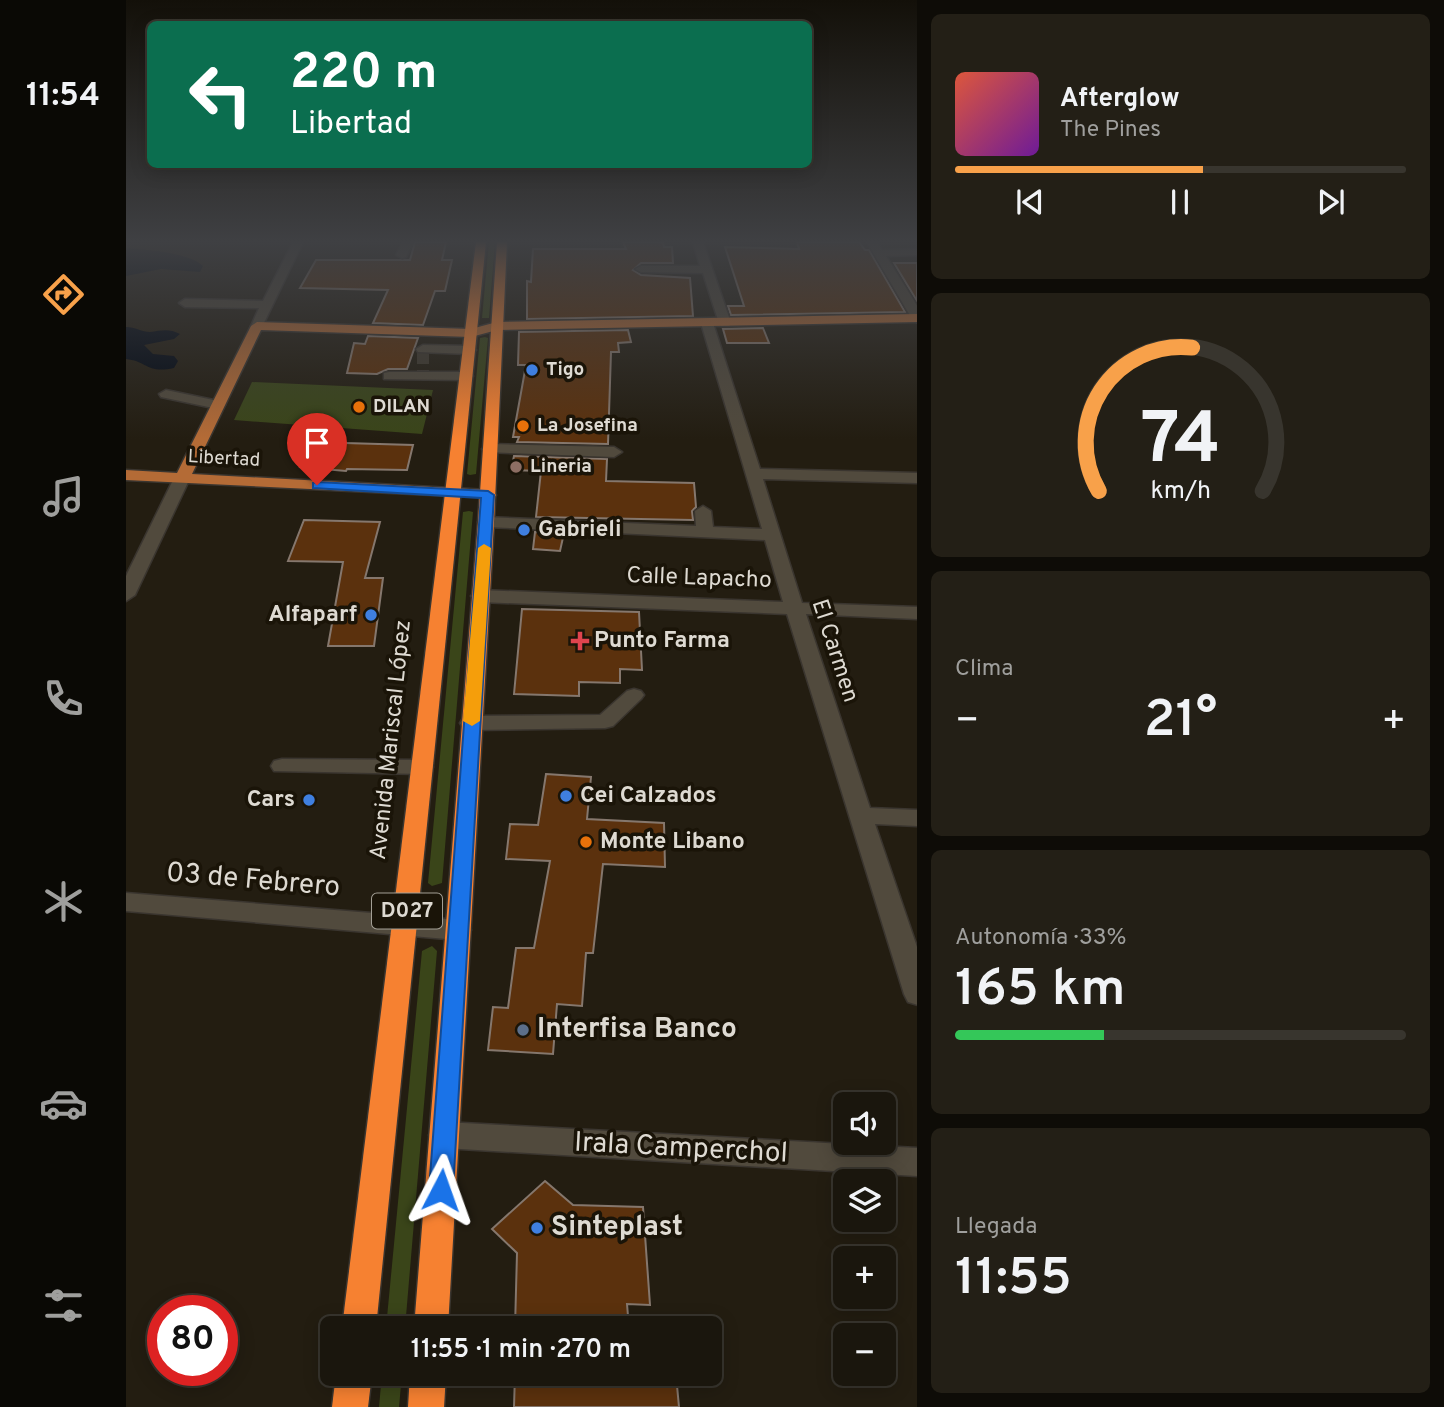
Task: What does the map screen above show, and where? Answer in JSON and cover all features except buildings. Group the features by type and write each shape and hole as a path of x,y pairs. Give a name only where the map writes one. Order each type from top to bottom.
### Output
{"highway":[{"name":"Avenida Mariscal López","path":"360,1316 474,308"},
{"name":"D027","path":"432,1316 491,449 496,308"},
{"path":"350,1407 353,1386"},
{"path":"426,1407 427,1386"}],"main road":[{"path":"182,478 257,326 471,333 494,327 917,318"},
{"name":"Libertad","path":"126,475 488,495"}],"street":[{"path":"257,326 266,308"},
{"name":"El Carmen","path":"714,308 772,534 917,994"},
{"path":"423,331 423,351 469,350"},
{"path":"389,376 466,376"},
{"path":"166,394 218,405"},
{"path":"491,449 614,452"},
{"path":"755,474 917,478"},
{"path":"126,595 182,478"},
{"path":"703,511 705,532"},
{"path":"486,522 772,534"},
{"name":"Calle Lapacho","path":"480,596 917,613"},
{"path":"471,723 605,721 634,695"},
{"path":"282,766 422,767"},
{"path":"861,815 917,818"},
{"name":"03 de Febrero","path":"126,902 458,930"},
{"name":"Irala Camperchol","path":"444,1135 917,1163"}],"green space":[{"path":"483,308 490,308 489,318 482,318"},
{"path":"480,338 488,338 476,474 470,475 467,474"},
{"name":"DILAN","path":"252,382 433,390 422,434 234,420"},
{"path":"463,512 473,512 442,883 432,886 428,883"},
{"path":"432,946 437,951 406,1316 387,1316 422,951"},
{"path":"381,1386 401,1386 399,1407 379,1407"}],"shaded area":[{"path":"126,327 147,332 168,330 180,334 174,339 144,345 153,354 174,356 178,361 174,368 152,368 126,359"}],"tunnel":[{"path":"423,352 423,373"}],"slow traffic":[{"path":"472,721 484,548"}],"place":[{"name":"Tigo","path":"532,370"},
{"name":"DILAN","path":"359,407"},
{"name":"La Josefina","path":"523,426"},
{"name":"Lineria","path":"516,467"},
{"name":"Gabrieli","path":"524,530"},
{"name":"Alfaparf","path":"371,615"},
{"name":"Punto Farma","path":"580,641"},
{"name":"Cei Calzados","path":"566,796"},
{"name":"Cars","path":"309,800"},
{"name":"Monte Libano","path":"586,842"},
{"name":"Interfisa Banco","path":"523,1030"},
{"name":"Sinteplast","path":"537,1228"}],"route":[{"path":"317,485 488,495 441,1190"}]}
